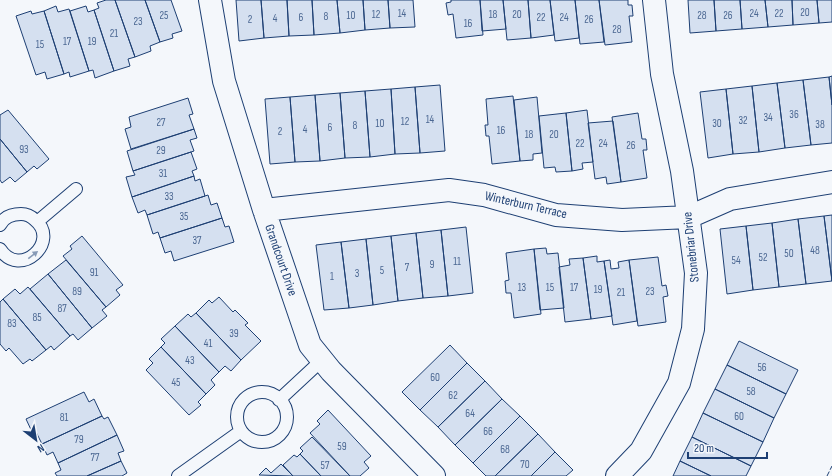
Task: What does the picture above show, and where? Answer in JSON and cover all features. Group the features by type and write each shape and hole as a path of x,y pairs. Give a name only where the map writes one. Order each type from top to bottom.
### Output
{"street":[{"name":"Grandcourt Drive","path":"210,0 224,81 264,210 310,345 322,360 434,476"},
{"name":"Stonebriar Drive","path":"617,476 641,451 679,383 693,329 696,273 682,171 662,74 654,0"},
{"name":"Winterburn Terrace","path":"264,210 449,190 484,195 556,215 622,220 689,217 730,199 832,182"}],"lane":[{"path":"37,222 76,189"},
{"path":"0,225 8,217 16,214 24,214 37,222 43,236 39,249 35,255 21,261 13,260 0,251"},
{"path":"279,400 322,360"},
{"path":"265,393 279,400 286,414 284,426 277,436 262,442 247,437 241,431 237,416 239,408 249,396 265,393"},
{"path":"178,476 241,431"}],"building":[{"path":"106,0 115,0 135,57 128,59 130,66 114,71 94,10 99,8 97,3"},
{"path":"115,0 145,0 160,42 150,46 151,51 135,57"},
{"path":"145,0 171,0 182,31 172,34 173,38 160,42"},
{"path":"236,0 261,0 264,38 239,41"},
{"path":"261,0 287,0 289,36 264,38"},
{"path":"287,0 312,0 314,35 289,36"},
{"path":"312,0 337,0 340,33 314,35"},
{"path":"337,0 363,0 365,30 340,33"},
{"path":"363,0 388,0 390,28 365,30"},
{"path":"388,0 413,0 415,27 390,28"},
{"path":"451,0 480,0 483,35 456,38 453,14 448,15 446,3 451,2"},
{"path":"480,0 503,0 506,29 482,31"},
{"path":"503,0 528,0 531,38 507,40"},
{"path":"528,0 550,0 554,35 531,38"},
{"path":"550,0 575,0 579,38 555,41"},
{"path":"575,0 599,0 604,42 580,44"},
{"path":"599,0 628,0 628,5 632,5 633,16 629,16 632,42 605,45"},
{"path":"688,0 714,0 716,31 690,33"},
{"path":"714,0 740,0 742,29 716,31"},
{"path":"740,0 765,0 768,27 742,29"},
{"path":"765,0 792,0 793,25 768,27"},
{"path":"792,0 817,0 819,23 793,25"},
{"path":"817,0 832,0 832,22 819,23"},
{"path":"56,6 58,12 69,9 89,71 70,77 69,72 64,74 44,11"},
{"path":"86,6 88,12 94,10 114,71 95,78 93,70 89,71 70,11"},
{"path":"31,11 32,14 44,11 64,74 47,79 45,72 36,75 16,16"},
{"path":"832,76 832,105 829,77"},
{"path":"829,77 832,105 832,143 811,145 803,80"},
{"path":"803,80 811,145 785,148 777,83"},
{"path":"777,83 785,148 759,152 752,86"},
{"path":"440,85 445,151 420,153 415,87"},
{"path":"752,86 759,152 733,154 726,89"},
{"path":"415,87 420,153 395,154 391,89"},
{"path":"391,89 395,154 370,157 365,91"},
{"path":"726,89 733,154 708,158 700,92"},
{"path":"365,91 370,157 345,158 340,93"},
{"path":"340,93 345,158 320,161 315,95"},
{"path":"315,95 320,161 295,162 290,97"},
{"path":"513,96 520,161 492,164 489,136 486,136 485,125 488,125 486,99"},
{"path":"290,97 295,162 270,164 265,99"},
{"path":"537,97 542,153 533,154 533,160 520,161 514,100"},
{"path":"188,98 193,114 189,115 194,129 131,149 125,129 131,127 129,117"},
{"path":"8,110 49,159 37,169 34,166 27,172 0,139 0,115"},
{"path":"587,110 593,162 582,163 583,169 572,171 566,113"},
{"path":"566,113 572,171 556,172 555,167 544,168 539,116"},
{"path":"638,113 642,139 646,139 647,150 643,150 647,178 621,182 612,117"},
{"path":"613,121 621,182 607,184 606,177 595,179 588,123"},
{"path":"194,129 197,138 190,140 194,151 133,171 127,151"},
{"path":"0,139 27,172 15,182 10,177 2,183 0,180"},
{"path":"191,152 197,169 192,171 194,176 132,197 126,177 135,175 133,171"},
{"path":"194,176 195,181 200,179 205,196 147,215 145,210 138,213 132,197"},
{"path":"208,195 211,205 217,203 222,218 160,238 158,232 153,234 147,215"},
{"path":"832,215 832,281 824,216"},
{"path":"824,216 832,281 806,284 798,219"},
{"path":"222,218 225,227 229,226 234,242 174,261 171,251 165,253 160,238"},
{"path":"798,219 806,284 779,287 772,223"},
{"path":"772,223 779,287 753,290 746,226"},
{"path":"746,226 753,290 727,294 720,229"},
{"path":"466,227 473,293 448,296 441,230"},
{"path":"441,230 448,296 423,298 416,233"},
{"path":"416,233 423,298 398,301 391,236"},
{"path":"82,236 123,285 116,290 120,295 106,307 63,256 72,249 70,246"},
{"path":"391,236 398,301 373,305 366,239"},
{"path":"366,239 373,305 349,308 341,242"},
{"path":"341,242 349,308 324,310 316,245"},
{"path":"546,248 547,254 558,253 564,308 540,310 534,249"},
{"path":"534,249 541,314 514,318 511,293 506,293 505,281 509,280 506,253"},
{"path":"597,256 597,262 604,261 612,316 591,319 583,258"},
{"path":"658,257 662,286 666,285 668,296 663,297 666,322 638,326 629,260"},
{"path":"583,258 591,319 565,322 559,267 570,265 569,259"},
{"path":"66,260 106,307 102,310 107,316 92,328 48,274"},
{"path":"610,260 611,269 619,268 618,262 629,260 637,321 613,325 604,261"},
{"path":"48,274 92,328 78,340 73,334 70,336 30,289"},
{"path":"28,287 70,336 54,350 51,346 46,350 3,299 15,289 20,294"},
{"path":"219,297 233,312 235,310 248,323 245,325 261,341 241,360 196,313 209,300 212,303"},
{"path":"3,299 46,350 32,361 30,359 23,364 9,348 6,351 0,344 0,302"},
{"path":"196,313 241,360 231,371 225,366 219,372 175,326 188,314 191,317"},
{"path":"175,326 219,372 211,380 215,385 206,394 161,347 165,343 161,339"},
{"path":"739,341 798,370 786,394 727,365"},
{"path":"450,345 467,363 420,410 402,392"},
{"path":"161,347 206,394 198,402 201,405 189,415 146,370 153,363 149,359"},
{"path":"467,363 485,381 438,427 420,410"},
{"path":"727,365 786,394 774,418 715,389"},
{"path":"485,381 502,399 455,445 438,427"},
{"path":"715,389 774,418 763,442 703,413"},
{"path":"84,392 89,402 94,399 102,416 42,444 36,432 33,434 26,419"},
{"path":"502,399 520,416 473,463 455,445"},
{"path":"328,410 371,456 364,462 369,468 360,476 350,476 310,433 320,424 317,421"},
{"path":"703,413 763,442 751,466 692,437"},
{"path":"102,416 104,419 108,417 117,435 58,463 53,452 47,455 42,444"},
{"path":"520,416 538,434 495,476 486,476 473,463"},
{"path":"538,434 555,452 531,476 495,476"},
{"path":"117,435 124,451 118,453 121,461 87,476 57,476 55,473 61,470 58,463"},
{"path":"312,437 350,476 321,476 300,454 303,451 300,448"},
{"path":"692,437 751,466 746,476 711,476 680,461"},
{"path":"555,452 573,470 566,476 531,476"},
{"path":"300,454 321,476 293,476 283,465 294,455 297,457"},
{"path":"121,461 127,473 122,476 87,476"},
{"path":"680,461 711,476 673,476"},
{"path":"281,464 293,476 259,475 266,468 271,473"}],"fence":[{"path":"827,476 832,466"}]}
